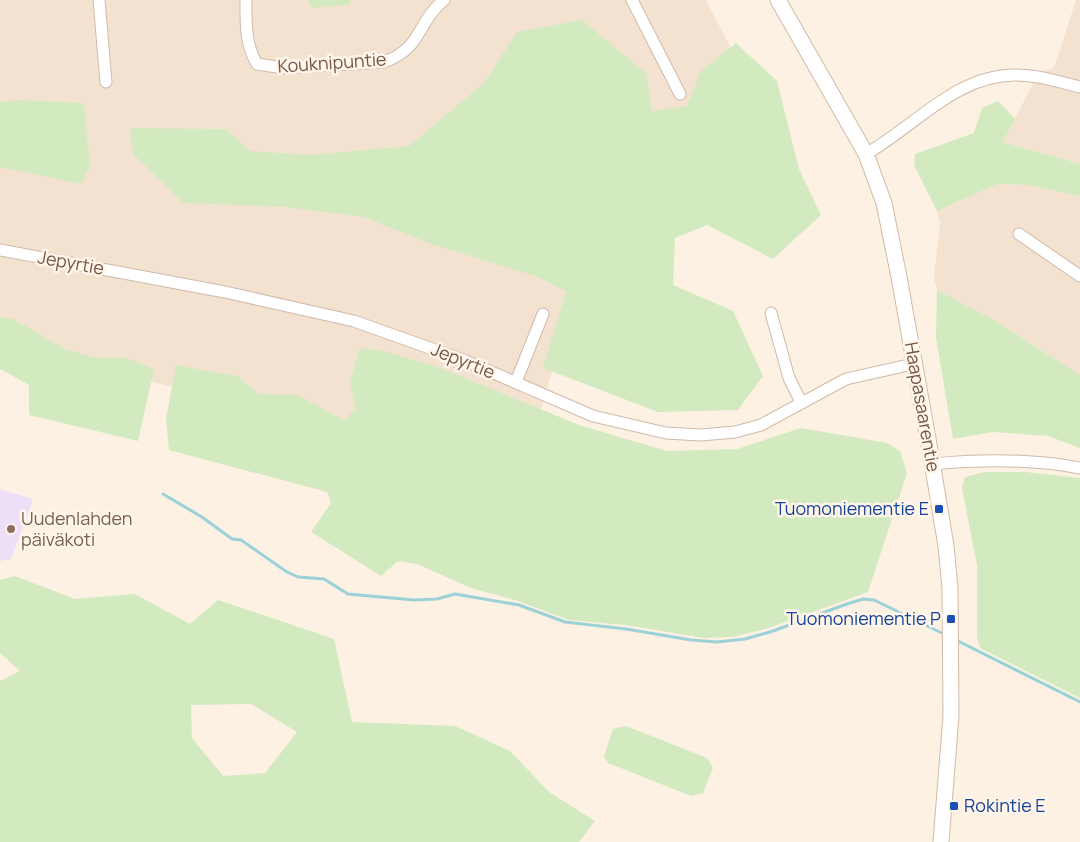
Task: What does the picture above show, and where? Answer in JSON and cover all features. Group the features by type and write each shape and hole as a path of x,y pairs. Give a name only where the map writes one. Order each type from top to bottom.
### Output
{"main road":[{"name":"Haapasaarentie","path":"778,0 866,154 884,203 946,546 951,638 951,716 941,842"}],"street":[{"path":"99,0 106,82"},
{"name":"Kouknipuntie","path":"246,0 247,39 257,64 284,68 384,62 400,56 413,44 432,10 444,0"},
{"path":"632,0 680,94"},
{"path":"866,154 887,142 939,103 971,84 992,77 1016,75 1045,78 1080,87"},
{"path":"1019,234 1080,276"},
{"name":"Jepyrtie","path":"0,250 322,312 380,328 516,382 593,416 658,431 701,435 735,432 761,424 846,379 914,364"},
{"path":"771,313 789,378 801,402"},
{"path":"516,382 543,314"},
{"path":"932,464 998,460 1042,462 1080,468"}],"shaded area":[{"path":"0,0 706,0 750,85 578,280 524,468 0,347"},
{"path":"1076,0 1080,0 1080,164 1003,142 1039,72 1054,68"},
{"path":"998,184 1028,185 1080,196 1080,375 991,318 937,290 934,278 940,223 937,211"},
{"name":"Uudenlahden päiväkoti","path":"0,489 33,499 11,559 0,561"}],"green space":[{"path":"307,0 351,0 348,5 312,8"},
{"path":"582,20 646,73 652,111 687,106 701,71 736,43 777,81 799,169 821,215 773,259 707,225 675,238 673,285 733,311 763,376 738,410 658,412 543,368 566,291 535,276 431,244 364,217 285,207 183,203 133,154 130,128 226,129 250,151 309,155 409,146 484,83 517,32"},
{"path":"18,100 84,103 90,167 81,184 0,167 0,102"},
{"path":"998,101 1015,119 1003,142 1080,164 1080,196 1028,185 998,184 937,211 914,165 915,154 974,133 982,108"},
{"path":"937,290 991,318 1080,375 1080,448 1048,436 993,432 953,439 936,338"},
{"path":"0,317 13,319 65,349 95,358 128,358 154,369 138,441 29,415 29,385 0,369"},
{"path":"360,348 384,351 443,369 579,425 667,451 737,449 801,428 887,443 900,451 907,473 868,592 766,629 732,637 704,638 625,625 569,620 515,600 471,588 417,564 398,561 381,576 311,532 331,503 327,492 169,450 166,419 176,365 237,376 259,394 297,395 344,420 355,409 350,381"},
{"path":"984,472 1026,472 1080,478 1080,698 980,648 977,637 977,565 962,488 965,477"},
{"path":"15,576 75,599 135,594 190,624 218,600 334,639 352,722 455,726 510,751 549,792 595,821 579,842 0,842 0,681 20,671 0,653 0,580","holes":["251,704 297,732 265,773 223,776 192,738 191,705"]},
{"path":"626,726 707,758 713,768 703,793 691,796 608,763 604,756 613,729"}],"waterway":[{"path":"163,494 202,517 232,539 241,540 287,572 298,577 324,579 348,594 414,600 437,599 455,594 519,605 565,622 717,642 745,639 770,632 863,599 874,600 946,635"},
{"path":"954,639 1080,702"}],"place":[{"name":"Tuomoniementie E","path":"939,509"},
{"name":"Uudenlahden päiväkoti","path":"11,529"},
{"name":"Tuomoniementie P","path":"951,619"},
{"name":"Rokintie E","path":"954,806"}]}
